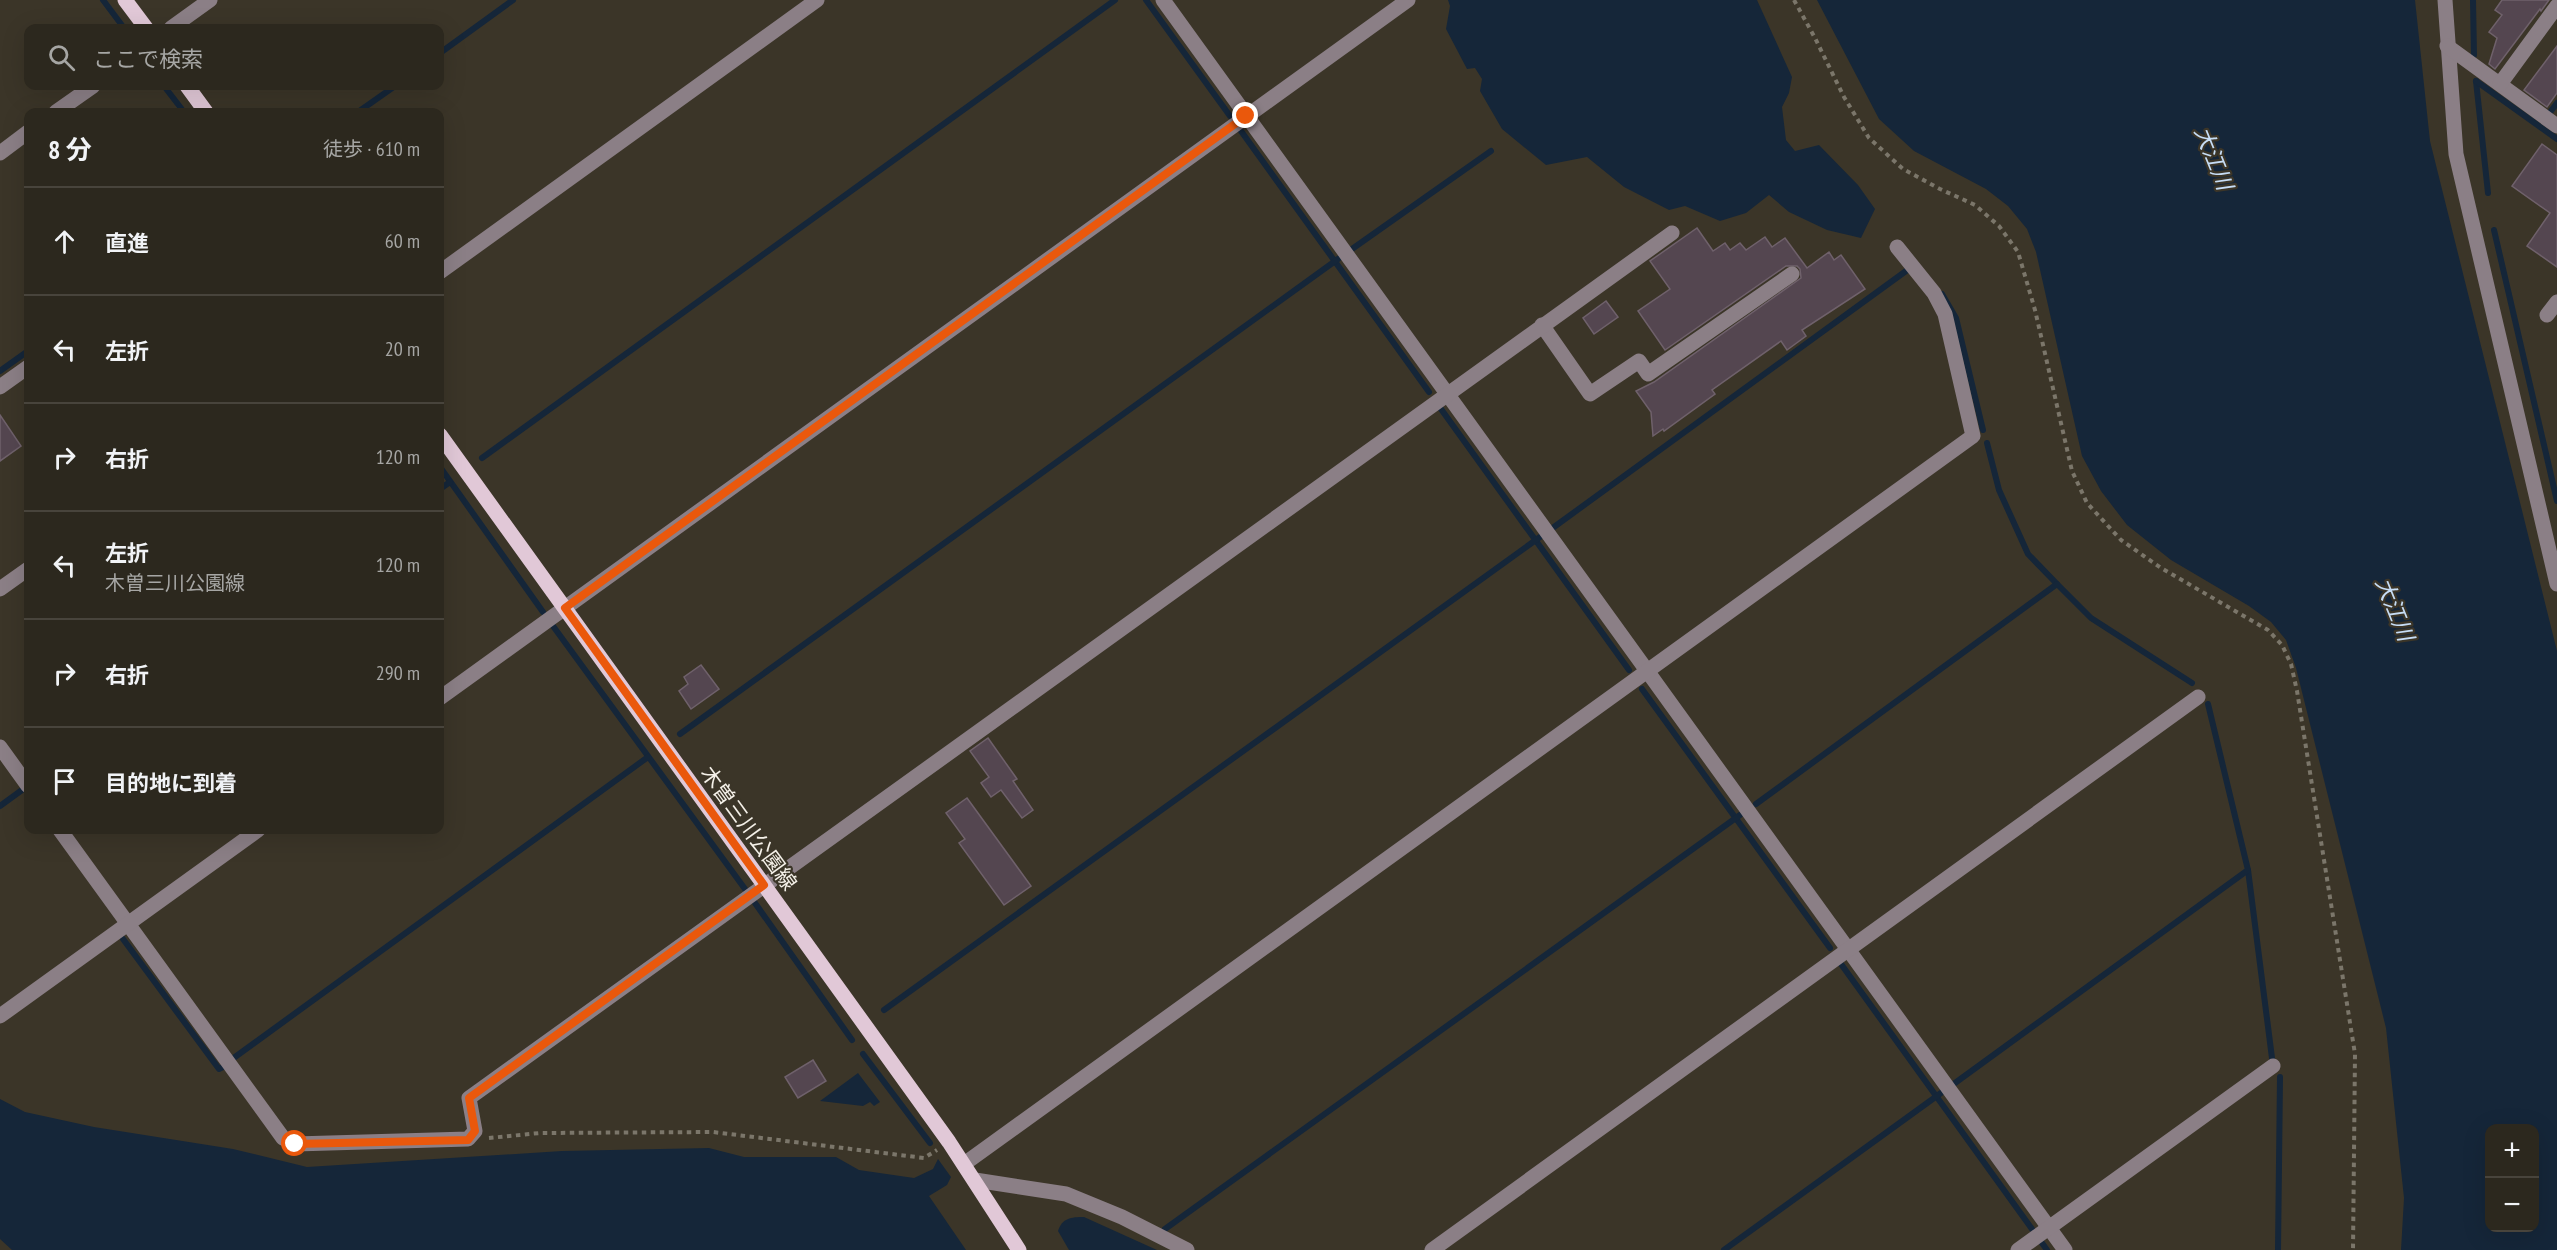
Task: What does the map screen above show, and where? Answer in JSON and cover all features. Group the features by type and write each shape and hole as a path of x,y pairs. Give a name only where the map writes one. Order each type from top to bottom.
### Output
{"main road":[{"path":"125,0 143,24"},
{"path":"190,90 203,108"},
{"name":"木曽三川公園線","path":"444,441 949,1142 1019,1250"}],"street":[{"path":"177,24 210,0"},
{"path":"444,269 817,0"},
{"path":"1163,0 2065,1250"},
{"path":"444,695 1408,0"},
{"path":"2445,0 2456,154 2557,584"},
{"path":"2500,84 2557,6"},
{"path":"2447,46 2557,126"},
{"path":"62,108 87,90"},
{"path":"0,153 24,135"},
{"path":"63,834 283,1138 295,1144 468,1140 475,1131 469,1098 1446,393 1672,233"},
{"path":"964,1164 1973,436 1945,314 1934,293 1897,246"},
{"path":"1542,325 1590,394 1639,361 1648,374 1792,274"},
{"path":"2547,315 2557,302"},
{"path":"0,387 24,370"},
{"path":"0,589 24,572"},
{"path":"1432,1250 2198,697"},
{"path":"0,747 24,780"},
{"path":"0,1016 252,834"},
{"path":"2018,1250 2273,1066"},
{"path":"975,1180 1066,1194 1122,1217 1187,1250"}],"path":[{"path":"1794,0 1844,97 1869,138 1903,169 1975,205 1999,226 2018,252 2035,309 2072,471 2087,503 2121,540 2161,568 2268,630 2287,654 2297,691 2355,1054 2353,1250"},
{"path":"468,1140 540,1133 713,1132 924,1158 949,1142"}],"water":[{"path":"1448,0 1757,0 1792,77 1789,93 1782,107 1786,140 1795,151 1819,145 1858,185 1875,209 1861,238 1827,230 1789,212 1769,195 1746,213 1720,221 1685,206 1669,210 1624,187 1587,157 1546,165 1502,129 1480,91 1482,79 1475,68 1467,69 1446,29 1450,6"},
{"name":"大江川","path":"1817,0 2415,0 2430,141 2557,651 2557,1250 2401,1250 2404,1198 2386,1028 2296,668 2286,640 2271,622 2249,606 2171,560 2127,525 2101,491 2082,456 2036,252 2027,229 2008,206 1986,189 1914,151 1879,119"},
{"path":"858,1073 880,1102 874,1106 870,1102 863,1106 820,1101"},
{"path":"0,1099 25,1112 94,1127 233,1149 307,1167 562,1151 709,1148 744,1157 836,1157 859,1170 914,1178 933,1169 938,1159 951,1177 947,1185 929,1196 966,1250 12,1250 0,1239"},
{"path":"1084,1217 1157,1250 1069,1250 1058,1231 1062,1223 1068,1219"}],"building":[{"path":"2502,0 2549,0 2495,69 2489,64 2497,38 2489,32 2502,15 2495,10"},
{"path":"2557,46 2557,93 2547,107 2524,90"},
{"path":"2542,144 2557,155 2557,267 2527,246 2550,213 2512,186"},
{"path":"1697,228 1713,251 1725,243 1730,250 1740,243 1746,250 1765,237 1772,247 1785,238 1807,268 1829,252 1834,260 1841,255 1865,289 1802,330 1806,336 1787,350 1781,341 1712,390 1715,394 1664,431 1663,429 1653,436 1651,412 1636,391 1654,382 1801,278 1800,269 1797,266 1786,266 1665,350 1638,311 1670,289 1650,261"},
{"path":"1606,301 1618,317 1594,334 1583,318"},
{"path":"0,415 21,446 0,461"},
{"path":"701,665 719,689 691,709 679,691 688,684 684,677"},
{"path":"988,738 1017,779 1013,781 1033,810 1022,818 1001,790 991,797 981,783 989,777 970,751"},
{"path":"967,798 1031,886 1004,905 959,843 965,839 946,813"},
{"path":"813,1060 826,1081 798,1098 785,1077"}],"waterway":[{"path":"103,0 121,24"},
{"path":"444,50 513,0"},
{"path":"482,458 1115,0"},
{"path":"1146,0 1230,116"},
{"path":"2473,0 2474,55"},
{"path":"2476,81 2488,193"},
{"path":"2476,81 2557,139"},
{"path":"167,90 181,108"},
{"path":"364,108 389,90"},
{"path":"2551,111 2557,103"},
{"path":"1241,131 1429,392"},
{"path":"1352,249 1491,151"},
{"path":"2494,230 2557,501"},
{"path":"680,734 1338,259"},
{"path":"1554,527 1906,271"},
{"path":"1942,294 1956,318 1983,430"},
{"path":"0,371 24,354"},
{"path":"1441,409 1629,670"},
{"path":"1987,443 1999,490 2028,554 2057,584"},
{"path":"444,473 543,612"},
{"path":"444,486 450,482"},
{"path":"884,1010 1540,537"},
{"path":"1756,804 2057,584 2091,618 2192,683"},
{"path":"553,626 745,889"},
{"path":"1642,689 1830,948"},
{"path":"1955,1083 2248,870 2208,704"},
{"path":"235,1057 648,757"},
{"path":"0,806 22,790"},
{"path":"1165,1229 1740,815"},
{"path":"2248,870 2272,1058"},
{"path":"755,903 852,1040"},
{"path":"123,939 219,1069 223,1067"},
{"path":"1841,964 2032,1229"},
{"path":"863,1054 930,1143"},
{"path":"2278,1250 2280,1077"},
{"path":"1724,1250 1941,1093"},
{"path":"2042,1243 2047,1250"}],"route":[{"path":"295,1144 468,1140 475,1131 469,1098 764,885 565,608 1246,116"}]}
